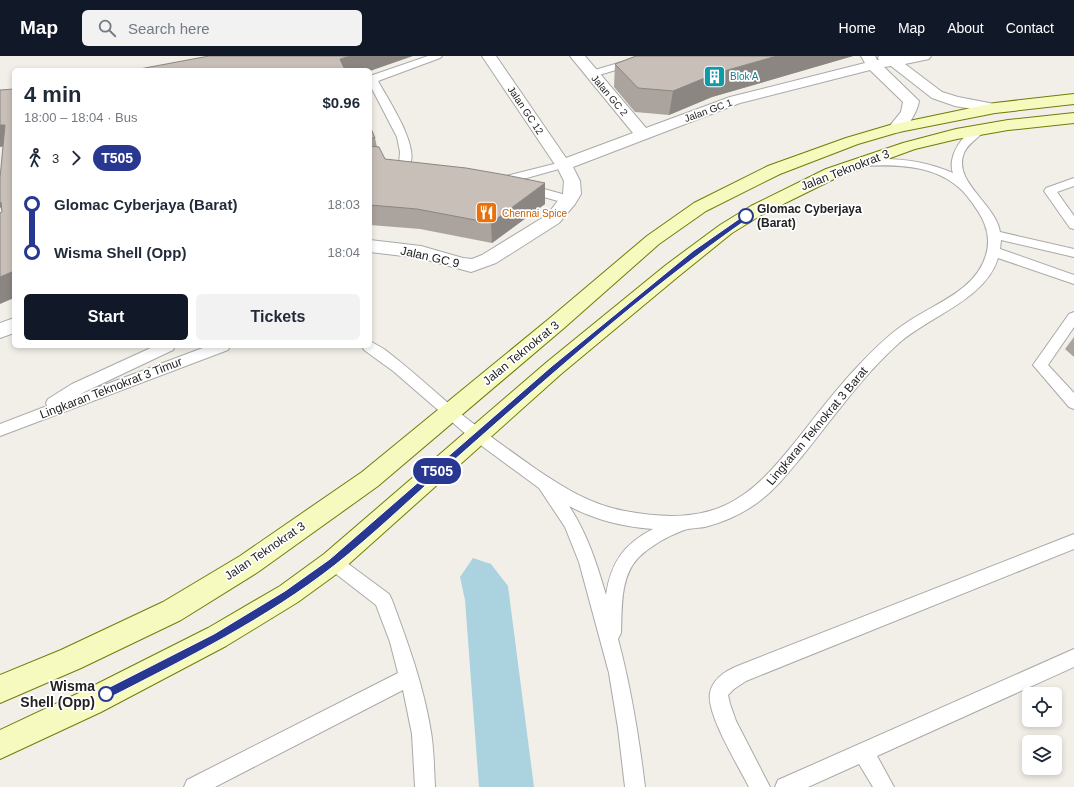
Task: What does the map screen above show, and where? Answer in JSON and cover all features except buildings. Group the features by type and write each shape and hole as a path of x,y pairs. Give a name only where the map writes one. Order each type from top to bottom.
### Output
{"main road":[{"name":"Jalan Teknokrat 3","path":"0,689 71,659 172,611 249,564 370,480 449,412 557,323 653,240 700,207 738,187 807,157 852,141 896,128 995,108 1074,100"},
{"name":"Jalan Teknokrat 3","path":"0,745 91,702 217,637 289,594 333,562 554,368 690,256 726,229 756,210 793,190 832,173 909,146 1008,125 1074,118"}],"street":[{"name":"Jalan GC 12","path":"489,56 572,181 573,189 569,200"},
{"name":"Jalan GC 2","path":"577,56 642,134"},
{"name":"Jalan GC 1","path":"562,164 735,100 879,60 924,56"},
{"path":"879,60 937,95 955,101 995,108"},
{"path":"879,60 911,101 912,107 896,128"},
{"name":"Jalan GC 9","path":"372,246 421,252 471,266 489,259 552,218 569,200"},
{"path":"0,331 12,326"}],"lane":[{"path":"372,79 437,56"},
{"path":"592,74 652,56"},
{"path":"372,81 402,137 406,152 408,165 391,164"},
{"name":"Lingkaran Teknokrat 3 Barat","path":"449,412 477,435 543,482 583,506 616,516 648,522 680,524 713,518 739,506 761,491 779,473 862,372 888,344 914,324 964,293 979,281 989,266 995,252 996,235 989,218 979,202 956,173 955,164 958,154 980,130"},
{"name":"Lingkaran Teknokrat 3 Barat","path":"860,163 896,161 911,163 944,173 964,185"},
{"name":"Jalan GC 1","path":"562,164 494,181 569,200"},
{"path":"1074,182 1050,191 1074,225"},
{"path":"996,235 1074,253"},
{"path":"995,252 1074,280"},
{"path":"1074,317 1040,365 1074,403"},
{"path":"372,347 389,360 449,412"},
{"path":"28,419 77,388 164,348"},
{"name":"Lingkaran Teknokrat 3 Timur","path":"0,430 218,348"},
{"path":"543,482 571,523 579,538 588,562 618,674"},
{"path":"635,787 628,728 612,636 612,604 616,578 624,562 640,546 680,524"},
{"path":"760,787 722,714 719,694 725,682 740,674 1074,541"},
{"path":"333,562 383,600 398,642 418,711 422,734 425,787"},
{"path":"785,787 1074,658"},
{"path":"194,787 408,678"},
{"path":"863,752 884,787"}],"water":[{"path":"473,558 491,564 508,586 534,787 479,787 465,600 460,577"}],"bus line":[{"name":"T505","path":"106,694 217,637 289,594 333,562 554,368 695,252 746,216"}],"place":[{"name":"Blok A","path":"714,76"},
{"name":"Chennai Spice","path":"486,213"},
{"name":"Glomac Cyberjaya (Barat)","path":"746,216"},
{"name":"Wisma Shell (Opp)","path":"106,694"}]}
